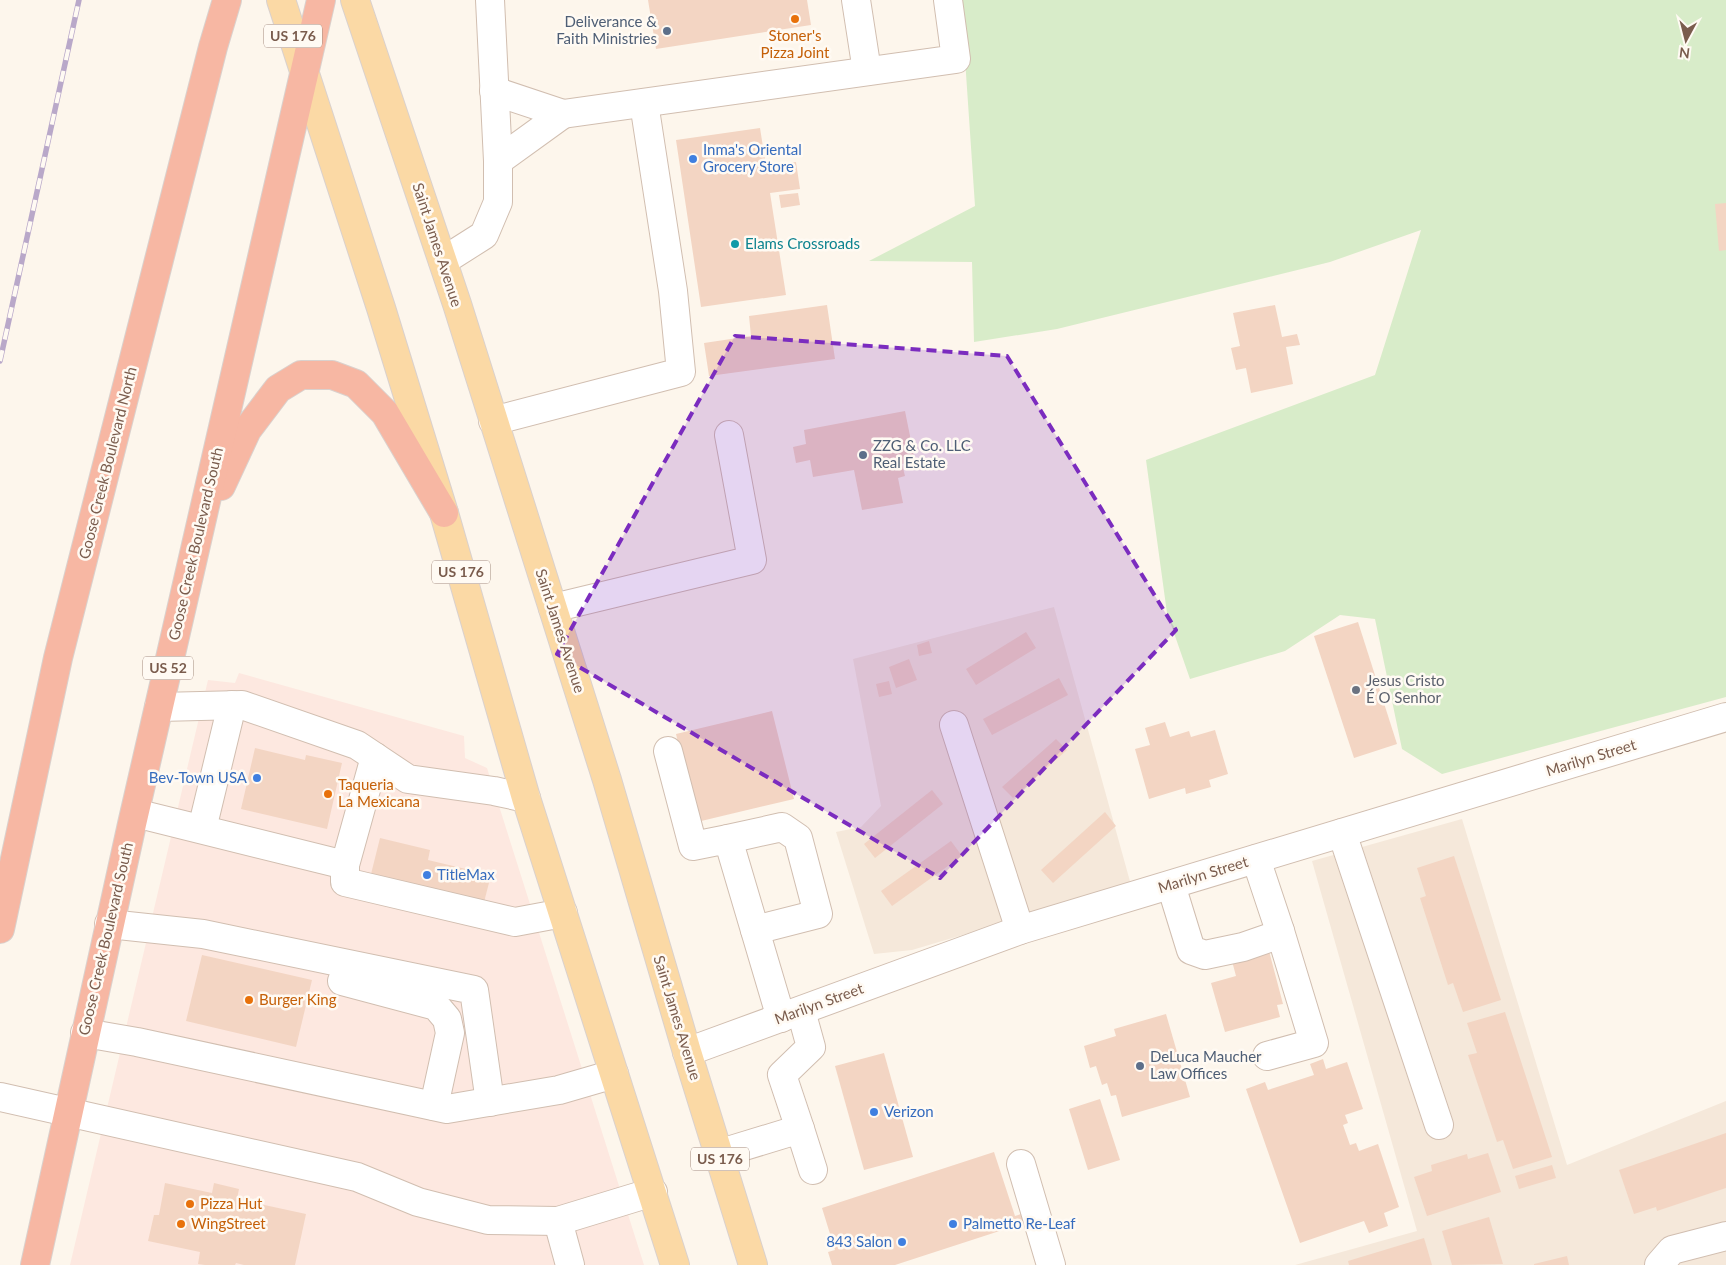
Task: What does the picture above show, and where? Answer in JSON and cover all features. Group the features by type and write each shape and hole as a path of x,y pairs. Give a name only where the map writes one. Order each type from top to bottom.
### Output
{"highway":[{"name":"Goose Creek Boulevard North","path":"0,929 58,658 213,47 228,0"},
{"name":"Goose Creek Boulevard South","path":"35,1265 134,813 321,0"},
{"path":"199,532 248,430 278,390 301,375 332,375 356,384 385,412 444,513"}],"main road":[{"name":"US 176","path":"281,0 444,513 526,798 675,1265"},
{"name":"Saint James Avenue","path":"355,0 443,261 553,608 607,780 718,1154 754,1265"}],"street":[{"path":"443,261 484,235 498,202 498,161 490,0"},
{"path":"856,0 867,71"},
{"path":"494,91 563,114 956,59 948,0"},
{"path":"493,421 681,372 674,291 644,103"},
{"path":"498,161 563,114"},
{"path":"553,608 752,560 729,435"},
{"path":"202,829 232,705"},
{"path":"159,707 242,705 358,745 408,780 494,790 526,798"},
{"name":"Marilyn Street","path":"687,1052 1020,930 1726,717"},
{"path":"954,725 1020,930"},
{"path":"668,751 693,846 782,827 798,838 818,914 755,930"},
{"path":"375,757 346,865 345,882 515,922 563,913"},
{"path":"134,813 346,865"},
{"path":"1342,833 1439,1125"},
{"path":"728,839 755,930 791,1014 811,1047 782,1075 813,1170"},
{"path":"1256,860 1314,1043 1267,1056"},
{"path":"1171,885 1191,950 1205,954 1243,947 1269,938 1280,931"},
{"path":"109,924 189,932 474,990 490,1102"},
{"path":"189,932 254,959 436,1006 447,1019 450,1033 434,1106"},
{"path":"85,1033 137,1042 447,1109 559,1090 614,1074"},
{"path":"0,1096 357,1178 418,1202 488,1220 558,1221 653,1192"},
{"path":"718,1154 800,1129"},
{"path":"1021,1164 1051,1265"},
{"path":"558,1221 570,1265"},
{"path":"1659,1265 1672,1250 1726,1236"}],"highlighted area":[{"path":"735,336 1007,356 1176,630 940,878 557,654"}],"shaded area":[{"path":"1054,607 1131,885 912,950 874,954 836,832 861,827 881,806 853,659"},
{"path":"239,673 464,736 465,758 487,768 644,1265 70,1265 208,680 235,683"},
{"path":"1462,819 1567,1165 1726,1101 1726,1265 1295,1265 1417,1231 1312,861"}],"green space":[{"path":"961,0 1726,0 1726,697 1442,774 1402,749 1375,619 1340,615 1285,651 1190,679 1167,613 1146,460 1375,375 1421,230 1330,262 1057,329 974,342 972,262 869,261 975,206"}],"building":[{"path":"648,0 807,0 811,25 656,49"},
{"name":"Elams Crossroads","path":"760,128 766,166 796,162 800,189 770,193 786,295 701,307 676,140"},
{"path":"798,193 800,205 781,208 779,195"},
{"path":"1726,203 1726,250 1719,251 1715,204"},
{"path":"827,305 835,359 709,376 704,343 751,336 749,316"},
{"path":"1275,305 1282,337 1297,334 1300,345 1286,347 1293,384 1251,393 1246,368 1236,370 1231,348 1240,346 1233,313"},
{"path":"905,411 915,461 902,464 905,476 898,478 903,503 862,510 854,470 813,477 810,460 796,463 793,447 806,444 804,430"},
{"name":"Jesus Cristo É O Senhor","path":"1358,622 1397,744 1354,758 1314,636"},
{"path":"1026,632 1036,648 976,685 966,669"},
{"path":"929,641 932,653 919,656 917,645"},
{"path":"909,659 917,680 896,688 889,667"},
{"path":"1059,678 1068,695 992,735 983,719"},
{"path":"889,681 892,694 879,697 876,684"},
{"path":"772,711 794,799 697,822 676,734"},
{"path":"1165,722 1170,737 1189,731 1191,737 1215,730 1228,774 1209,780 1211,787 1186,794 1185,788 1149,799 1135,749 1150,745 1145,728"},
{"path":"1056,739 1067,750 1013,798 1002,787"},
{"path":"255,748 305,760 306,755 342,763 327,829 241,809"},
{"path":"932,790 943,804 875,858 864,844"},
{"path":"1105,812 1116,826 1053,883 1041,870"},
{"path":"380,838 430,850 428,860 491,875 482,910 369,882"},
{"path":"951,841 962,856 892,906 881,891"},
{"path":"1454,856 1501,1000 1463,1012 1453,983 1448,985 1420,898 1426,896 1417,868"},
{"path":"1269,951 1283,1004 1277,1005 1280,1017 1225,1032 1211,983 1236,976 1232,961"},
{"path":"202,955 312,980 296,1047 186,1021"},
{"path":"1505,1012 1552,1157 1513,1169 1503,1140 1497,1142 1468,1055 1477,1053 1467,1023"},
{"path":"1166,1014 1190,1097 1122,1117 1116,1095 1111,1096 1107,1083 1102,1085 1096,1066 1090,1068 1084,1046 1116,1036 1114,1029"},
{"path":"884,1053 913,1157 864,1170 835,1066"},
{"path":"1323,1059 1326,1069 1347,1062 1363,1109 1345,1115 1348,1123 1343,1125 1350,1145 1356,1143 1359,1151 1378,1144 1399,1207 1384,1213 1388,1226 1369,1233 1364,1221 1300,1243 1246,1089 1265,1082 1268,1090 1314,1075 1310,1064"},
{"path":"1100,1099 1120,1160 1088,1170 1069,1109"},
{"path":"1726,1133 1726,1188 1657,1211 1656,1207 1634,1214 1619,1170"},
{"path":"994,1152 1015,1216 1021,1214 1024,1223 895,1265 832,1265 828,1252 835,1250 822,1208"},
{"path":"1488,1153 1501,1192 1427,1216 1414,1177 1432,1171 1431,1165 1467,1154 1468,1159"},
{"path":"1552,1165 1556,1178 1519,1189 1515,1176"},
{"path":"165,1183 212,1193 214,1183 239,1189 237,1199 306,1214 295,1265 198,1264 200,1252 148,1241 154,1215 159,1215"},
{"path":"1489,1217 1503,1264 1452,1265 1442,1231"},
{"path":"1424,1238 1432,1265 1349,1265 1348,1261"},
{"path":"1567,1256 1569,1265 1534,1265 1534,1264"}],"railway":[{"path":"0,361 79,0"}],"place":[{"name":"Stoner's Pizza Joint","path":"795,19"},
{"name":"Deliverance & Faith Ministries","path":"667,31"},
{"name":"Inma's Oriental Grocery Store","path":"693,159"},
{"name":"Elams Crossroads","path":"735,244"},
{"name":"ZZG & Co. LLC Real Estate","path":"863,455"},
{"name":"Jesus Cristo É O Senhor","path":"1356,690"},
{"name":"Bev-Town USA","path":"257,778"},
{"name":"Taqueria La Mexicana","path":"328,794"},
{"name":"TitleMax","path":"427,875"},
{"name":"Burger King","path":"249,1000"},
{"name":"DeLuca Maucher Law Offices","path":"1140,1066"},
{"name":"Verizon","path":"874,1112"},
{"name":"Pizza Hut","path":"190,1204"},
{"name":"WingStreet","path":"181,1224"},
{"name":"Palmetto Re-Leaf","path":"953,1224"},
{"name":"843 Salon","path":"902,1242"}]}
